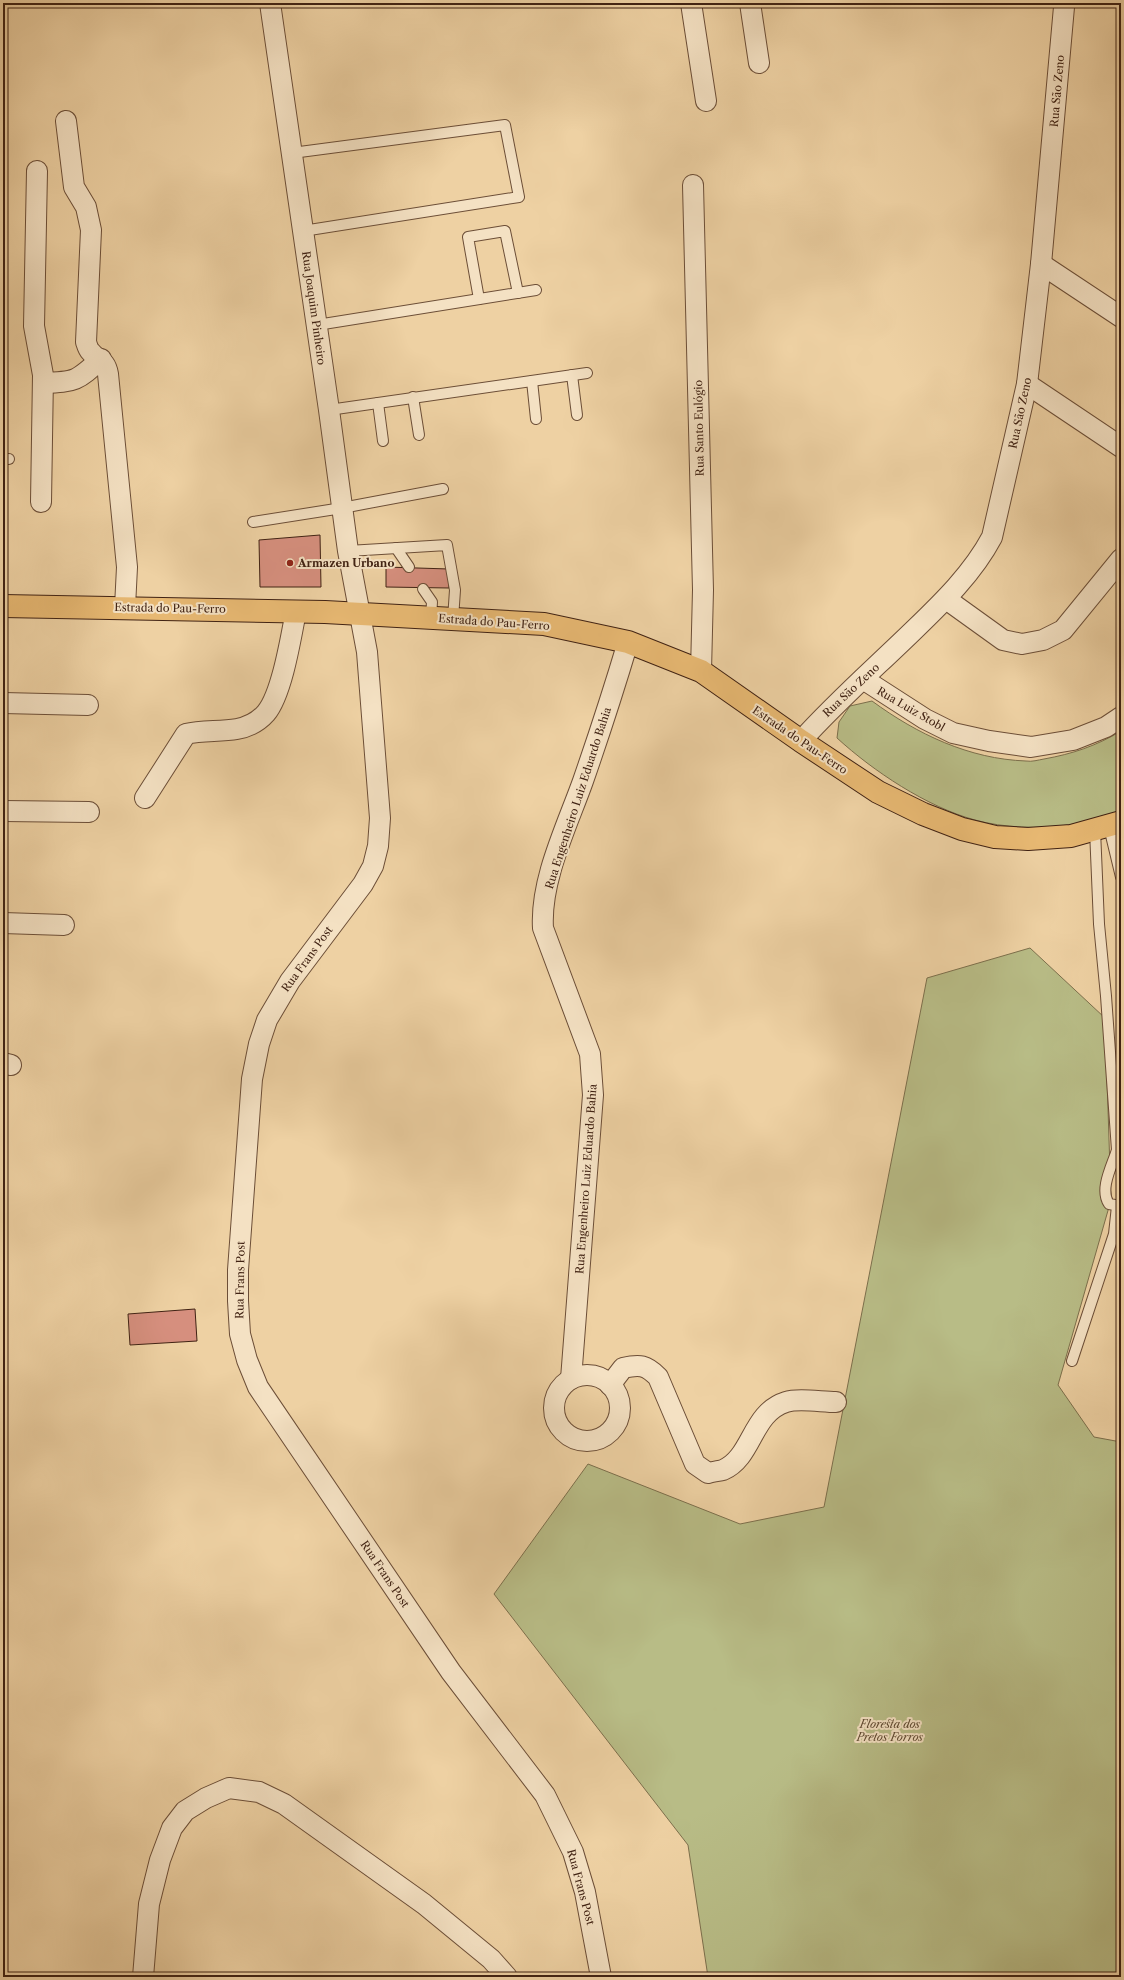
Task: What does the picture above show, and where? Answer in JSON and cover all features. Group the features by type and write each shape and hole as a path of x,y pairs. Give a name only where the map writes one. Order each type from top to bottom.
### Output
{"main road":[{"name":"Estrada do Pau-Ferro","path":"4,603 296,611 544,624 628,642 701,671 801,741 878,792 923,814 962,829 995,837 1028,839 1071,836 1108,826"}],"street":[{"name":"Rua Joaquim Pinheiro","path":"270,3 348,551 360,614"},
{"path":"691,3 706,101"},
{"path":"750,3 759,63"},
{"name":"Rua São Zeno","path":"801,741 839,700 863,680 946,599 986,548 992,538 1028,384 1041,264 1064,7"},
{"path":"66,121 74,187 86,207 91,230 86,342 90,352 101,359 107,368 108,374 126,552 127,567 125,607"},
{"path":"37,171 34,326 44,382 41,502"},
{"name":"Rua Santo Eulógio","path":"693,185 703,590 701,671"},
{"path":"1041,264 1121,317"},
{"path":"44,382 75,380 81,377 101,359"},
{"path":"1028,384 1121,447"},
{"path":"946,599 1003,640 1022,644 1044,640 1063,630 1121,559"},
{"path":"145,798 186,734 237,729 251,724 265,714 276,695 290,645 296,611"},
{"name":"Rua Frans Post","path":"360,614 367,652 378,787 380,818 378,846 373,866 363,884 290,981 267,1020 259,1044 252,1079 238,1270 240,1334 247,1360 258,1387 451,1672 545,1795 573,1852 585,1892 601,1977"},
{"name":"Rua Engenheiro Luiz Eduardo Bahia","path":"572,1379 593,1095 590,1054 543,928 542,914 552,866 604,721 628,642"},
{"name":"Rua Luiz Stobl","path":"863,680 925,719 953,733 988,741 1030,747 1073,740 1106,727 1121,717"},
{"path":"3,704 88,705"},
{"path":"3,811 89,812"},
{"path":"3,923 64,925"},
{"path":"610,1384 623,1368 636,1366 649,1367 658,1377 695,1464 708,1473 723,1470 740,1457 758,1424 771,1409 788,1402 836,1402"},
{"path":"582,1376 592,1376 602,1379 610,1384 620,1403 620,1413 617,1423 610,1432 602,1438 582,1442 563,1432 557,1424 554,1414 554,1404 557,1394 563,1385 572,1379 582,1376"},
{"path":"143,1977 149,1904 160,1860 172,1828 185,1811 206,1798 229,1788 259,1792 284,1804 424,1904 491,1959 507,1977"}],"lane":[{"path":"292,153 506,125 519,197 303,231"},
{"path":"479,299 468,237 506,230 518,293"},
{"path":"317,325 536,290"},
{"path":"329,410 587,373"},
{"path":"572,376 577,415"},
{"path":"532,381 536,420"},
{"path":"413,397 419,435"},
{"path":"378,403 383,440"},
{"path":"254,522 342,508 443,489"},
{"path":"348,551 445,544 449,546 456,590 453,619"},
{"path":"396,548 409,567"},
{"path":"423,589 432,602 431,617"},
{"path":"1108,826 1121,877"},
{"path":"1108,826 1099,924 1106,996 1117,1150 1121,1169"},
{"path":"1072,1361 1114,1234 1119,1206 1109,1204 1105,1197 1105,1189 1117,1150"}],"green space":[{"path":"872,701 907,724 944,743 964,750 1005,759 1030,761 1064,755 1084,749 1121,731 1121,810 1102,818 1068,825 1033,827 986,823 938,806 884,775 837,738 839,722 850,706"},
{"name":"Floresta dos Pretos Forros","path":"1030,948 1105,1018 1111,1200 1058,1385 1094,1437 1121,1442 1121,1977 708,1977 688,1845 494,1594 588,1464 740,1524 824,1507 927,978"}],"building":[{"name":"Armazen Urbano","path":"320,535 321,587 260,587 259,540"},
{"path":"386,567 449,569 449,588 386,587"},
{"path":"195,1309 197,1341 130,1345 128,1314"}],"place":[{"name":"Armazen Urbano","path":"290,563"}]}
